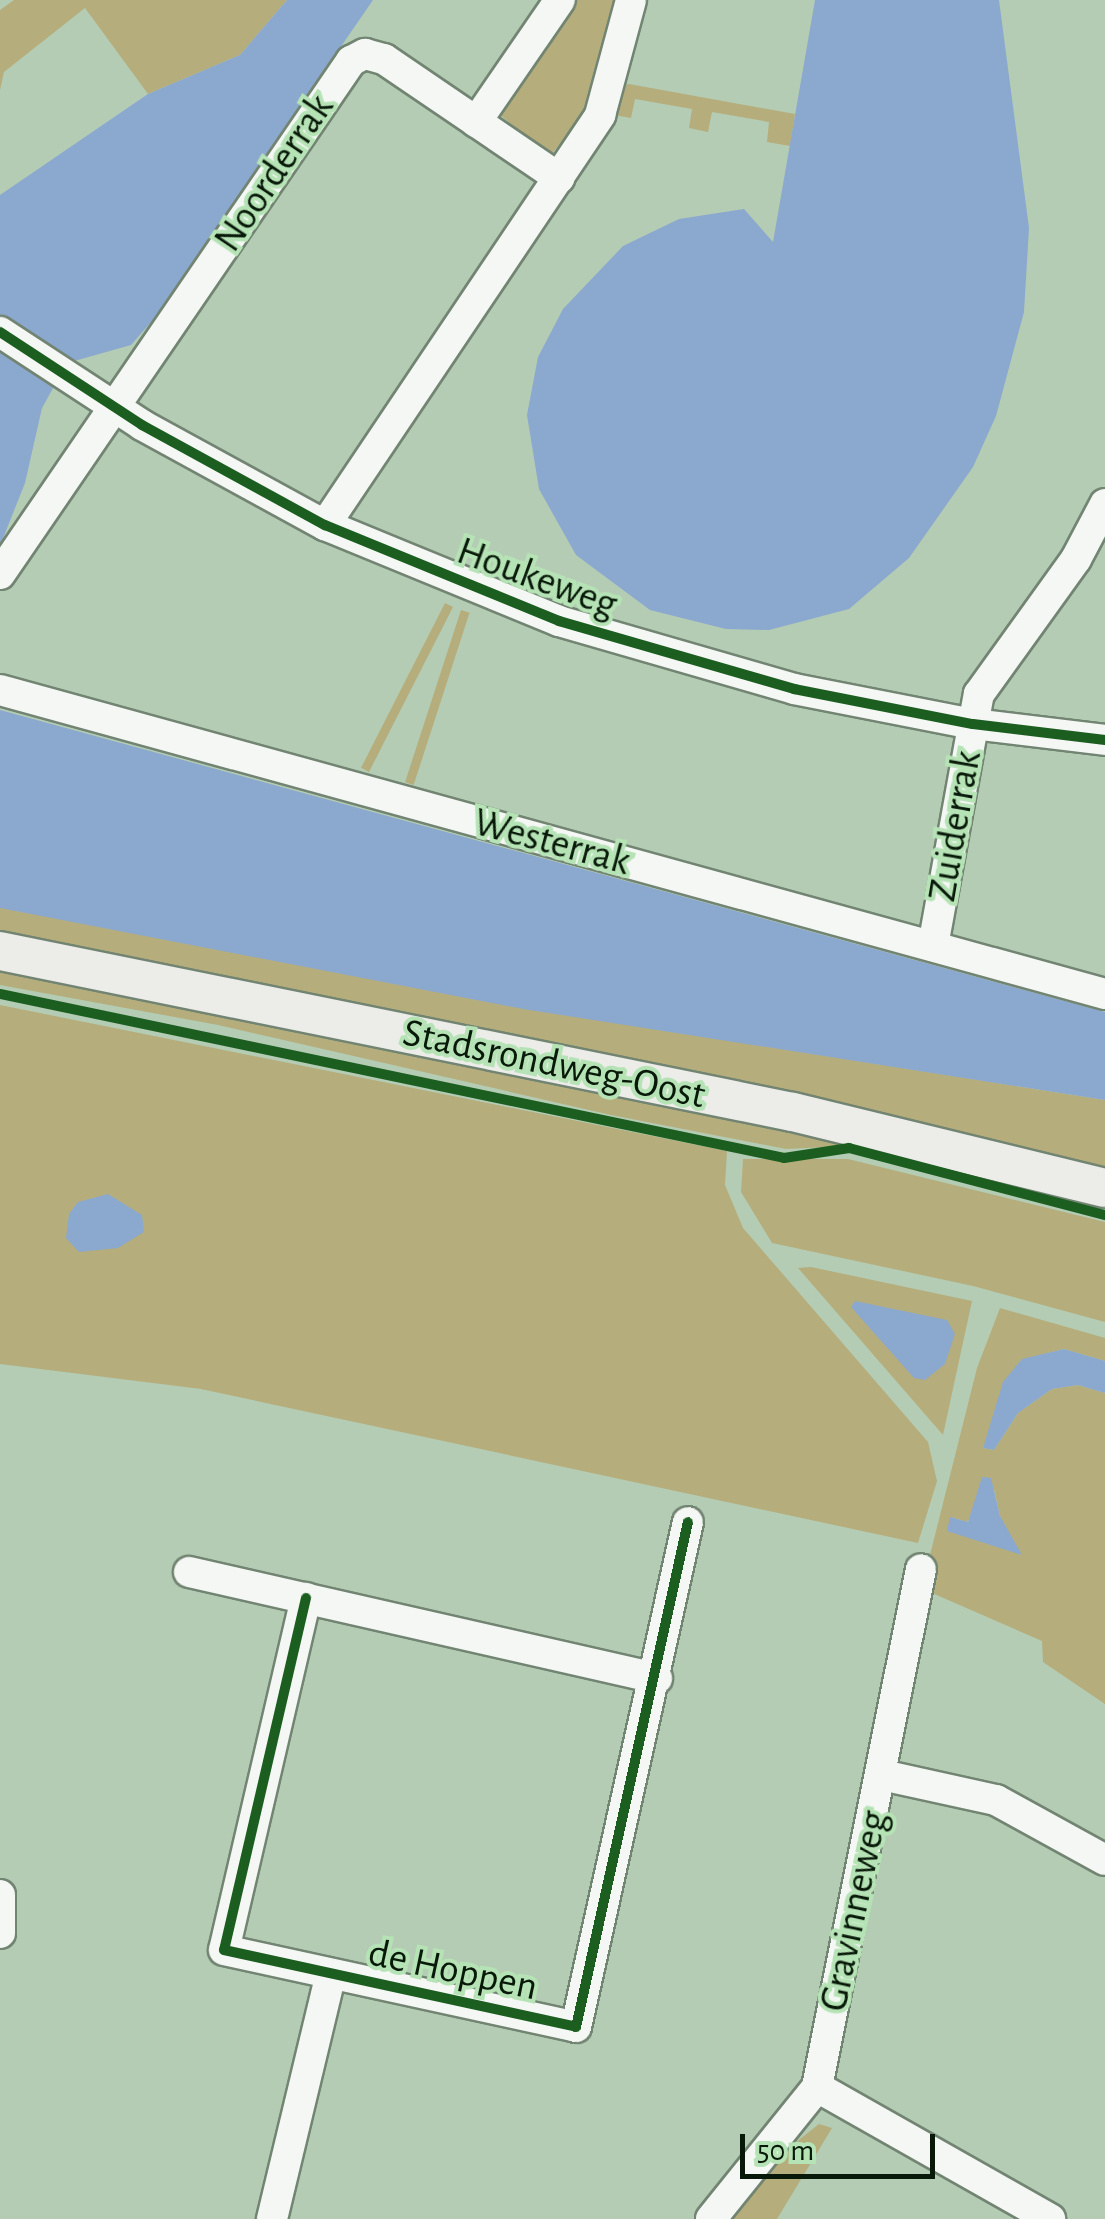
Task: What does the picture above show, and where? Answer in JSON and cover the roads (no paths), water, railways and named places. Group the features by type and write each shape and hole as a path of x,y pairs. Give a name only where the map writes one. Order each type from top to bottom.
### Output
{"main road":[{"name":"Stadsrondweg-Oost","path":"0,951 793,1112 1105,1188"}],"street":[{"path":"476,122 560,0"},
{"path":"325,524 600,114 631,0"},
{"name":"Noorderrak","path":"101,398 351,61 364,54 384,59 559,178"},
{"name":"Houkeweg","path":"0,332 101,398 325,524 466,586 632,645 794,689 973,724 1105,740"},
{"path":"0,574 101,398"},
{"name":"Zuiderrak","path":"933,946 973,724 988,674 1067,572 1105,504"},
{"name":"Westerrak","path":"0,690 1105,994"},
{"name":"de Hoppen","path":"306,1598 224,1950 576,2027 657,1678 688,1522"},
{"name":"Gravinneweg","path":"712,2219 817,2087 921,1569"},
{"path":"189,1572 657,1678"},
{"path":"882,1775 996,1800 1105,1860"},
{"path":"0,1896 0,1932"},
{"name":"de Hoppen","path":"272,2219 332,1974"},
{"path":"817,2087 1050,2219"}],"water":[{"path":"287,0 373,0 152,321 131,345 67,363 42,408 25,483 0,546 0,195 148,94 240,55"},
{"path":"815,0 999,0 1029,228 1024,312 996,416 973,467 909,558 849,609 769,630 726,629 650,610 576,555 539,489 527,415 538,357 563,309 623,246 679,219 744,209 773,242"},
{"path":"0,710 1105,1012 1105,1100 523,1009 0,908"},
{"path":"108,1194 142,1215 144,1232 118,1248 79,1252 66,1238 69,1214 78,1202"},
{"path":"855,1301 947,1320 955,1334 945,1364 925,1380 914,1378 851,1307"},
{"path":"1064,1349 1105,1361 1105,1393 1078,1385 1052,1389 1018,1413 994,1450 983,1448 1003,1382 1022,1359"},
{"path":"982,1477 991,1478 1000,1516 1022,1555 947,1531 950,1517 968,1522"}]}
